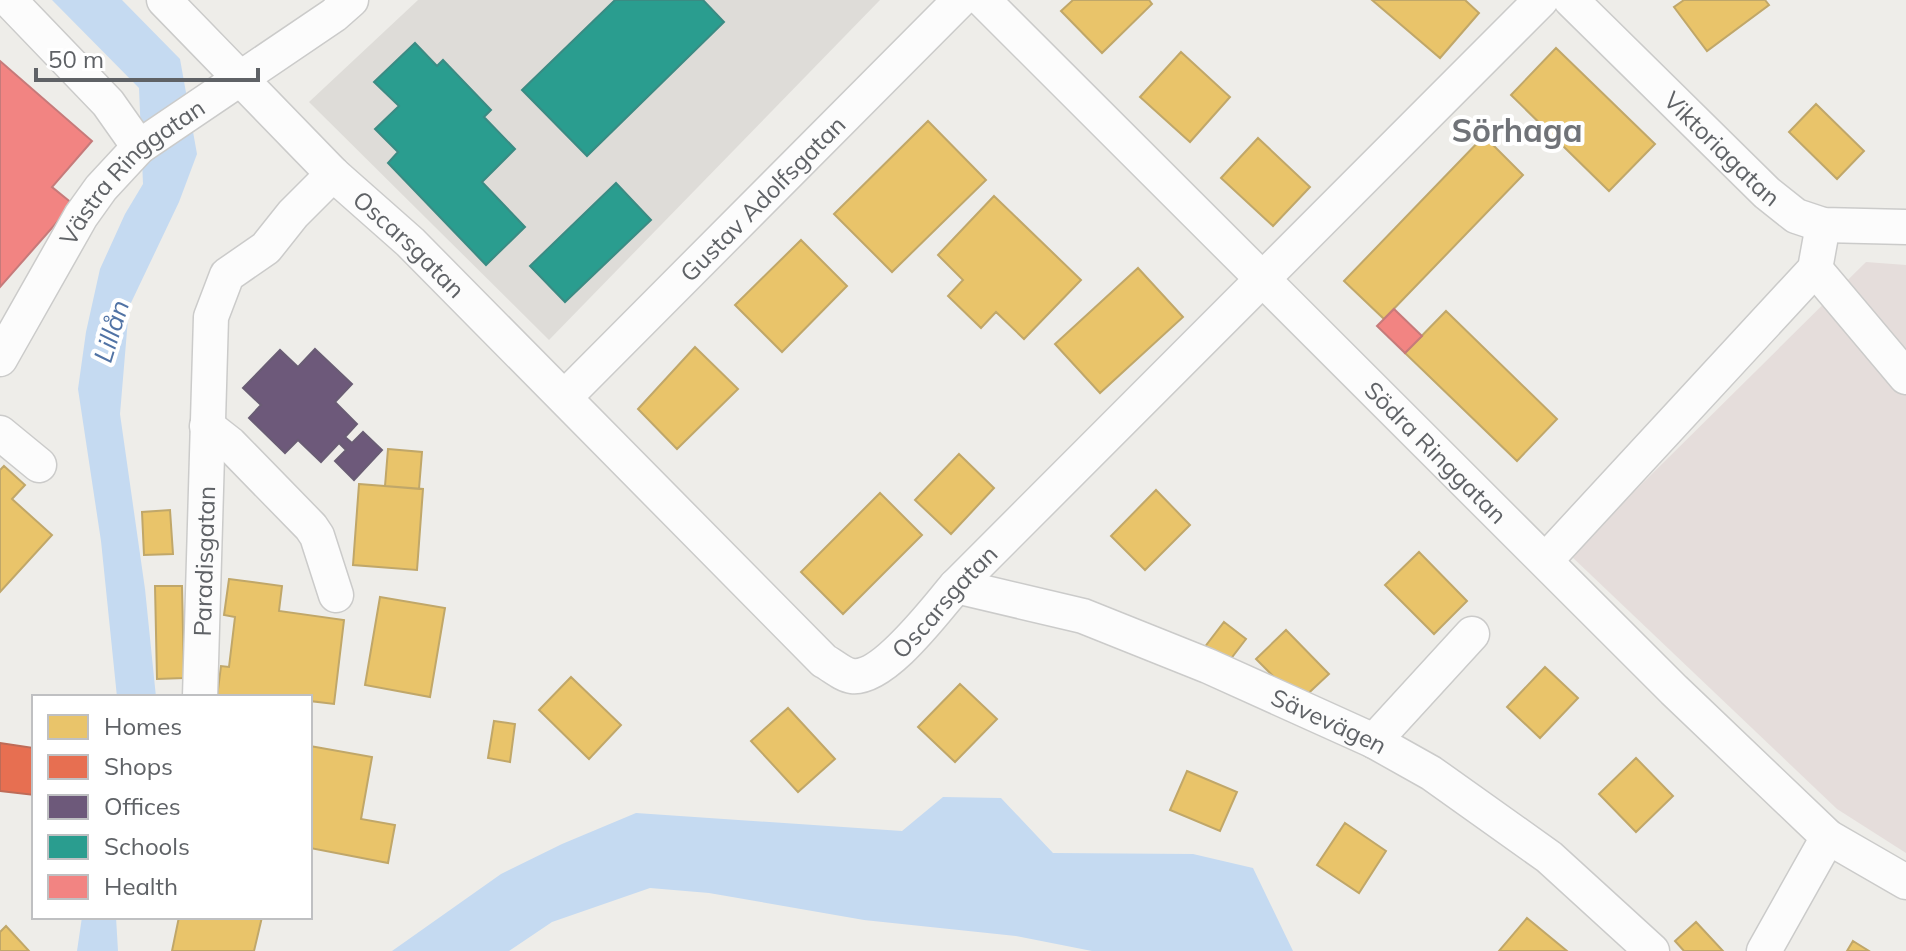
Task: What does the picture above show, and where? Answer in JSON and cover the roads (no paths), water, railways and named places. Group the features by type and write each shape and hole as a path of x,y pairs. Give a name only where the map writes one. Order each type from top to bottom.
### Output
{"street":[{"path":"9,0 108,103 139,147"},
{"path":"164,0 333,174"},
{"name":"Västra Ringgatan","path":"0,359 81,216 101,188 139,147 351,0"},
{"name":"Gustav Adolfsgatan","path":"565,397 960,0"},
{"name":"Södra Ringgatan","path":"983,0 1674,690 1828,837 1906,882"},
{"name":"Oscarsgatan","path":"333,174 410,242 824,661 850,676 869,674 903,646 956,586 1541,0"},
{"name":"Viktoriagatan","path":"1571,0 1767,193 1796,216 1823,225 1906,227"},
{"name":"Paradisgatan","path":"200,695 211,317 227,275 266,248 293,214 333,174"},
{"path":"1546,560 1815,269 1823,225"},
{"path":"1815,269 1906,377"},
{"path":"207,426 230,444 311,527 317,536 336,595"},
{"path":"0,433 39,465"},
{"name":"Sävevägen","path":"956,586 1083,616 1208,666 1374,741 1431,773 1549,857 1652,951"},
{"path":"1374,741 1472,634"},
{"path":"1764,951 1828,837"}],"water":[{"name":"Lillån","path":"52,0 122,0 180,59 197,154 179,202 129,307 120,414 145,589 156,695 117,695 101,541 78,389 86,332 100,269 125,214 143,184 139,88"},
{"path":"943,797 1001,798 1053,853 1193,854 1253,868 1293,951 1092,951 1016,936 864,920 709,893 650,888 552,922 509,951 392,951 501,874 636,813 902,831"},
{"path":"82,919 116,919 118,951 77,951"}],"district":[{"name":"Sörhaga","path":"1517,130"}]}
